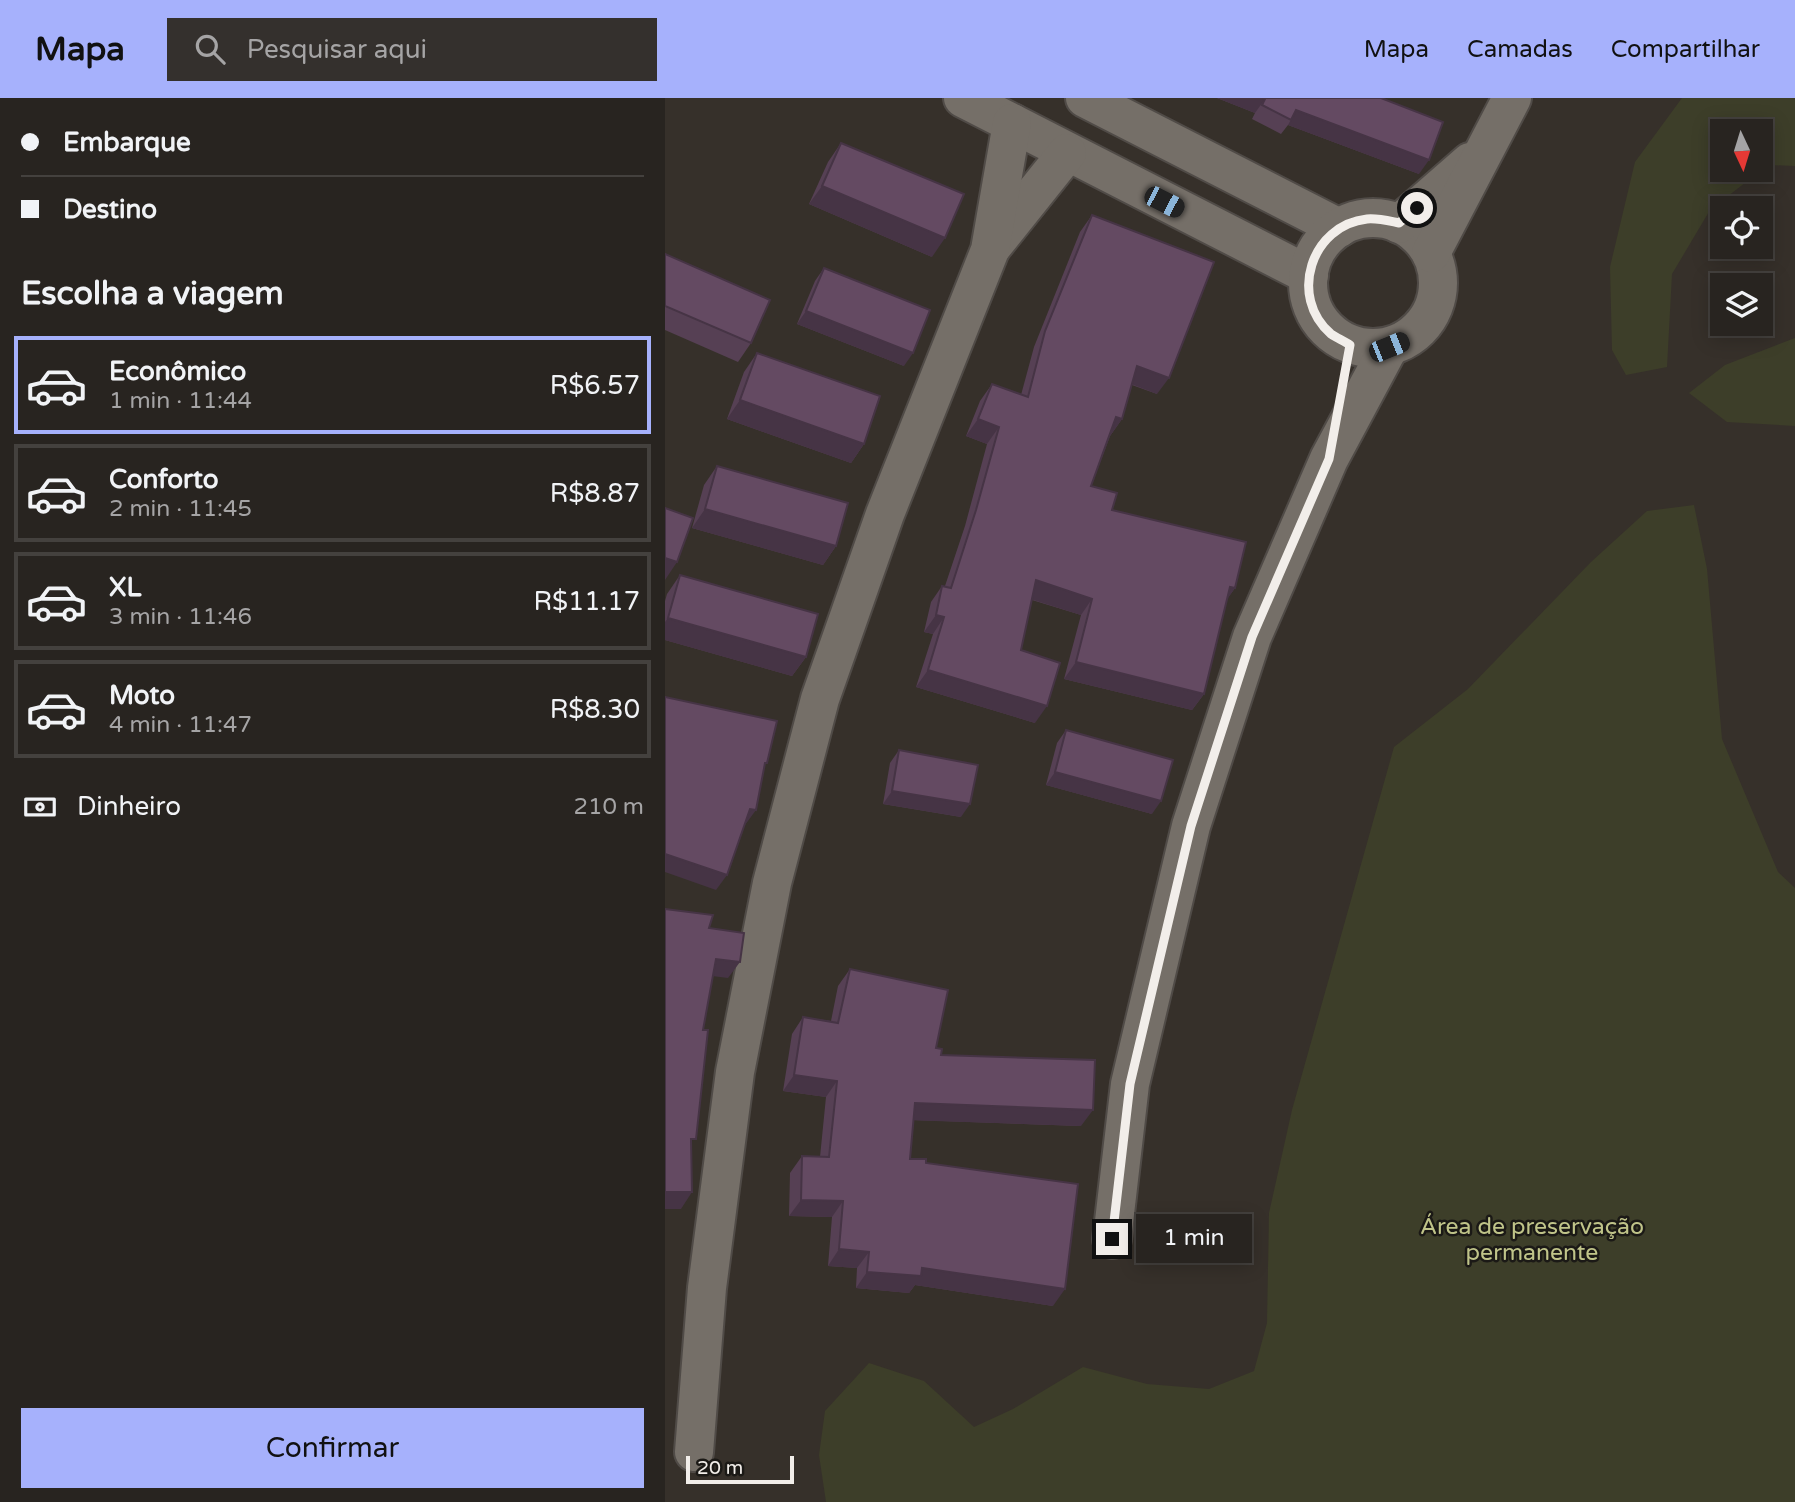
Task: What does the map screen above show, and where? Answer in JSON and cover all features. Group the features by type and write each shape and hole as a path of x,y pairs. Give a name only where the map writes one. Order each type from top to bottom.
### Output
{"street":[{"path":"963,98 1309,275"},
{"path":"1431,253 1512,98"},
{"path":"1093,100 1339,228"},
{"path":"694,1452 707,1288 735,1072 772,883 820,699 885,514 990,250 1011,123"},
{"path":"1399,223 1487,147"},
{"path":"990,250 1067,153"},
{"path":"1369,218 1399,223 1423,241 1431,253 1439,285 1433,310 1418,330 1389,347 1370,349 1350,345 1331,334 1317,317 1309,297 1312,261 1318,248 1339,228 1369,218"},
{"path":"1329,459 1350,345"},
{"path":"1112,1239 1130,1084 1191,826 1252,637 1329,459 1389,347"}],"green space":[{"path":"1682,98 1795,98 1795,166 1773,165 1773,119 1710,119 1710,182 1746,182 1728,196 1710,196 1710,210 1672,274 1667,367 1626,375 1612,350 1610,267 1635,162"},
{"path":"1795,338 1795,426 1727,422 1689,393 1725,365"},
{"name":"Área de preservação permanente","path":"1694,505 1707,569 1722,739 1778,872 1795,888 1795,1502 826,1502 819,1455 825,1411 869,1363 924,1381 974,1427 1013,1409 1083,1367 1147,1384 1209,1389 1254,1371 1267,1323 1269,1213 1292,1110 1394,747 1468,689 1591,562 1647,511"}],"building":[{"path":"1263,98 1381,98 1443,122 1429,160 1296,110 1291,120 1262,105 1265,99"},
{"path":"841,143 964,194 945,238 822,186"},
{"path":"1092,215 1214,262 1169,378 1137,366 1122,419 1116,417 1091,486 1117,493 1112,510 1246,542 1235,588 1230,587 1204,694 1076,662 1092,599 1036,580 1021,650 1060,663 1047,706 928,670 944,617 936,615 942,586 951,588 999,427 978,419 992,384 1028,397 1045,331"},
{"path":"665,254 770,300 751,343 665,306"},
{"path":"824,268 930,310 913,353 806,311"},
{"path":"757,353 880,396 864,444 740,400"},
{"path":"717,466 848,503 836,546 705,509"},
{"path":"665,508 693,518 677,562 665,558"},
{"path":"680,575 818,614 806,657 668,618"},
{"path":"665,697 777,721 756,810 750,809 727,875 665,854"},
{"path":"1066,730 1173,760 1161,801 1055,772"},
{"path":"899,750 978,765 970,804 892,791"},
{"path":"665,909 713,915 709,928 744,933 740,962 716,959 703,1030 708,1030 696,1139 691,1139 692,1192 665,1192"},
{"path":"850,969 948,990 936,1048 942,1049 941,1055 1095,1060 1093,1110 915,1103 910,1159 926,1159 926,1163 1078,1184 1065,1289 922,1268 921,1276 867,1272 869,1252 839,1249 843,1201 801,1200 802,1156 829,1157 837,1081 794,1075 803,1017 838,1023"}],"route":[{"path":"1112,1239 1130,1084 1191,826 1252,637 1329,459 1350,345 1331,334 1317,317 1309,297 1312,261 1318,248 1339,228 1369,218 1399,223 1417,208"}]}
